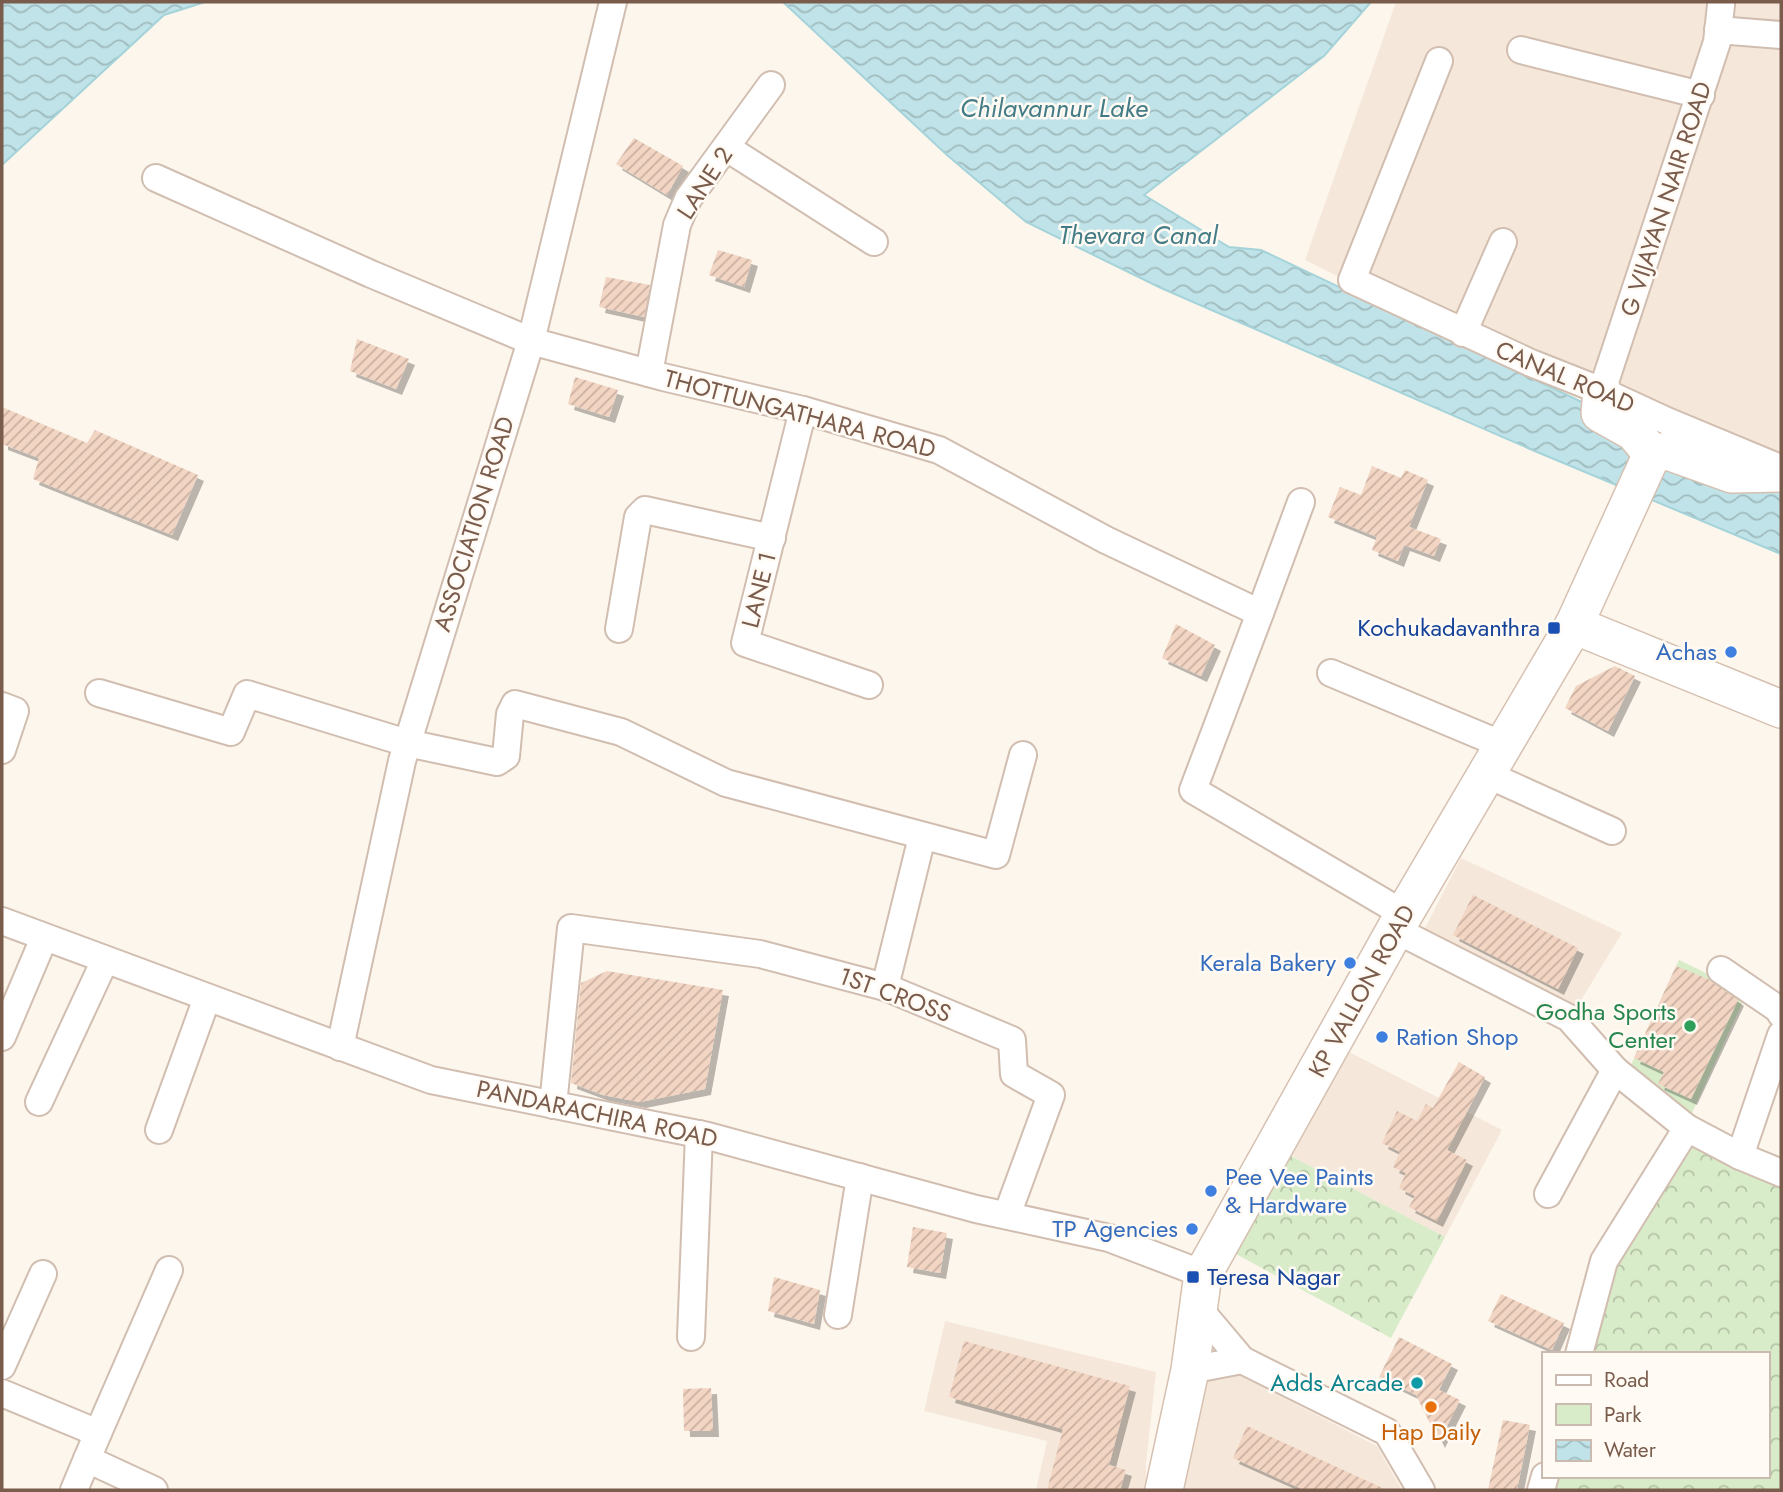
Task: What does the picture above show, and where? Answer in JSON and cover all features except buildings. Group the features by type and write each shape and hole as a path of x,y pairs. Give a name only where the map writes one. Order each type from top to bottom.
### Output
{"street":[{"name":"ASSOCIATION ROAD","path":"340,1047 407,743 531,341 613,2"},
{"name":"G VIJAYAN NAIR ROAD","path":"1602,391 1701,95 1717,42 1720,17 1781,35"},
{"path":"1521,50 1701,95"},
{"name":"CANAL ROAD","path":"1439,61 1352,280 1463,333 1602,391 1781,471"},
{"name":"LANE 2","path":"649,373 677,225 688,199 771,85"},
{"path":"727,148 874,242"},
{"name":"THOTTUNGATHARA ROAD","path":"156,178 371,274 531,341 803,410 939,450 1106,540 1260,613"},
{"path":"1463,333 1503,243"},
{"path":"1602,391 1600,413 1634,432 1652,454 1668,451 1732,474 1781,471"},
{"name":"LANE 1","path":"803,410 745,643 869,685"},
{"name":"KP VALLON ROAD","path":"1164,1490 1189,1370 1201,1291 1400,922 1574,625 1652,454"},
{"path":"1301,502 1193,790 1400,922 1569,1018 1615,1070 1687,1128 1740,1156 1781,1173"},
{"path":"619,629 638,517 645,510 772,538"},
{"path":"1574,625 1781,709"},
{"path":"1331,673 1495,759 1612,831"},
{"path":"99,693 231,732 247,694 407,743 497,762 506,756 510,714 515,704 621,732 726,783 996,855 1023,755"},
{"path":"2,706 15,711 2,750"},
{"path":"885,987 922,836"},
{"name":"PANDARACHIRA ROAD","path":"2,922 431,1080 699,1134 1007,1215 1109,1238 1201,1291"},
{"name":"1ST CROSS","path":"553,1105 571,928 760,954 885,987 1012,1040 1014,1074 1051,1095 1007,1215"},
{"path":"2,1037 44,938"},
{"path":"40,1102 105,960"},
{"path":"1721,970 1781,1014"},
{"path":"159,1130 207,998"},
{"path":"1740,1156 1781,1035"},
{"path":"1548,1194 1615,1070"},
{"path":"1580,1352 1604,1261 1687,1128"},
{"path":"691,1338 699,1134"},
{"path":"838,1315 860,1177"},
{"path":"74,1490 169,1270"},
{"path":"2,1366 43,1274"},
{"path":"1201,1291 1242,1360 1387,1432 1421,1490"},
{"path":"1189,1370 1242,1360"},
{"path":"2,1393 98,1433"},
{"path":"87,1459 154,1490"}],"shaded area":[{"path":"1396,2 1781,2 1781,481 1388,301 1305,260"},
{"path":"1461,858 1622,933 1575,1010 1424,930"},
{"path":"1347,1051 1502,1130 1445,1237 1291,1156"},
{"path":"945,1321 1156,1372 1146,1464 1146,1490 1036,1490 1047,1441 924,1411"},
{"path":"1233,1372 1377,1446 1402,1490 1173,1490 1197,1382"}],"green space":[{"name":"Godha Sports Center","path":"1679,960 1747,993 1691,1115 1631,1065"},
{"path":"1691,1139 1781,1182 1781,1490 1552,1490 1555,1478 1769,1478 1769,1352 1590,1352 1613,1265"},
{"path":"1291,1156 1445,1237 1391,1338 1234,1253"}],"water":[{"path":"2,2 205,2 164,15 2,165"},
{"path":"783,2 1371,2 1324,56 1144,195 1229,247 1261,250 1679,448 1781,484 1781,554 1530,449 1161,288 1026,222 947,155"}],"place":[{"name":"Kochukadavanthra","path":"1554,628"},
{"name":"Achas","path":"1731,652"},
{"name":"Kerala Bakery","path":"1350,963"},
{"name":"Godha Sports Center","path":"1690,1026"},
{"name":"Ration Shop","path":"1382,1037"},
{"name":"Pee Vee Paints & Hardware","path":"1211,1191"},
{"name":"TP Agencies","path":"1192,1229"},
{"name":"Teresa Nagar","path":"1193,1277"},
{"name":"Adds Arcade","path":"1417,1383"},
{"name":"Hap Daily","path":"1431,1407"}],"water label":[{"name":"Chilavannur Lake","path":"1054,108"},
{"name":"Thevara Canal","path":"1138,235"}]}
